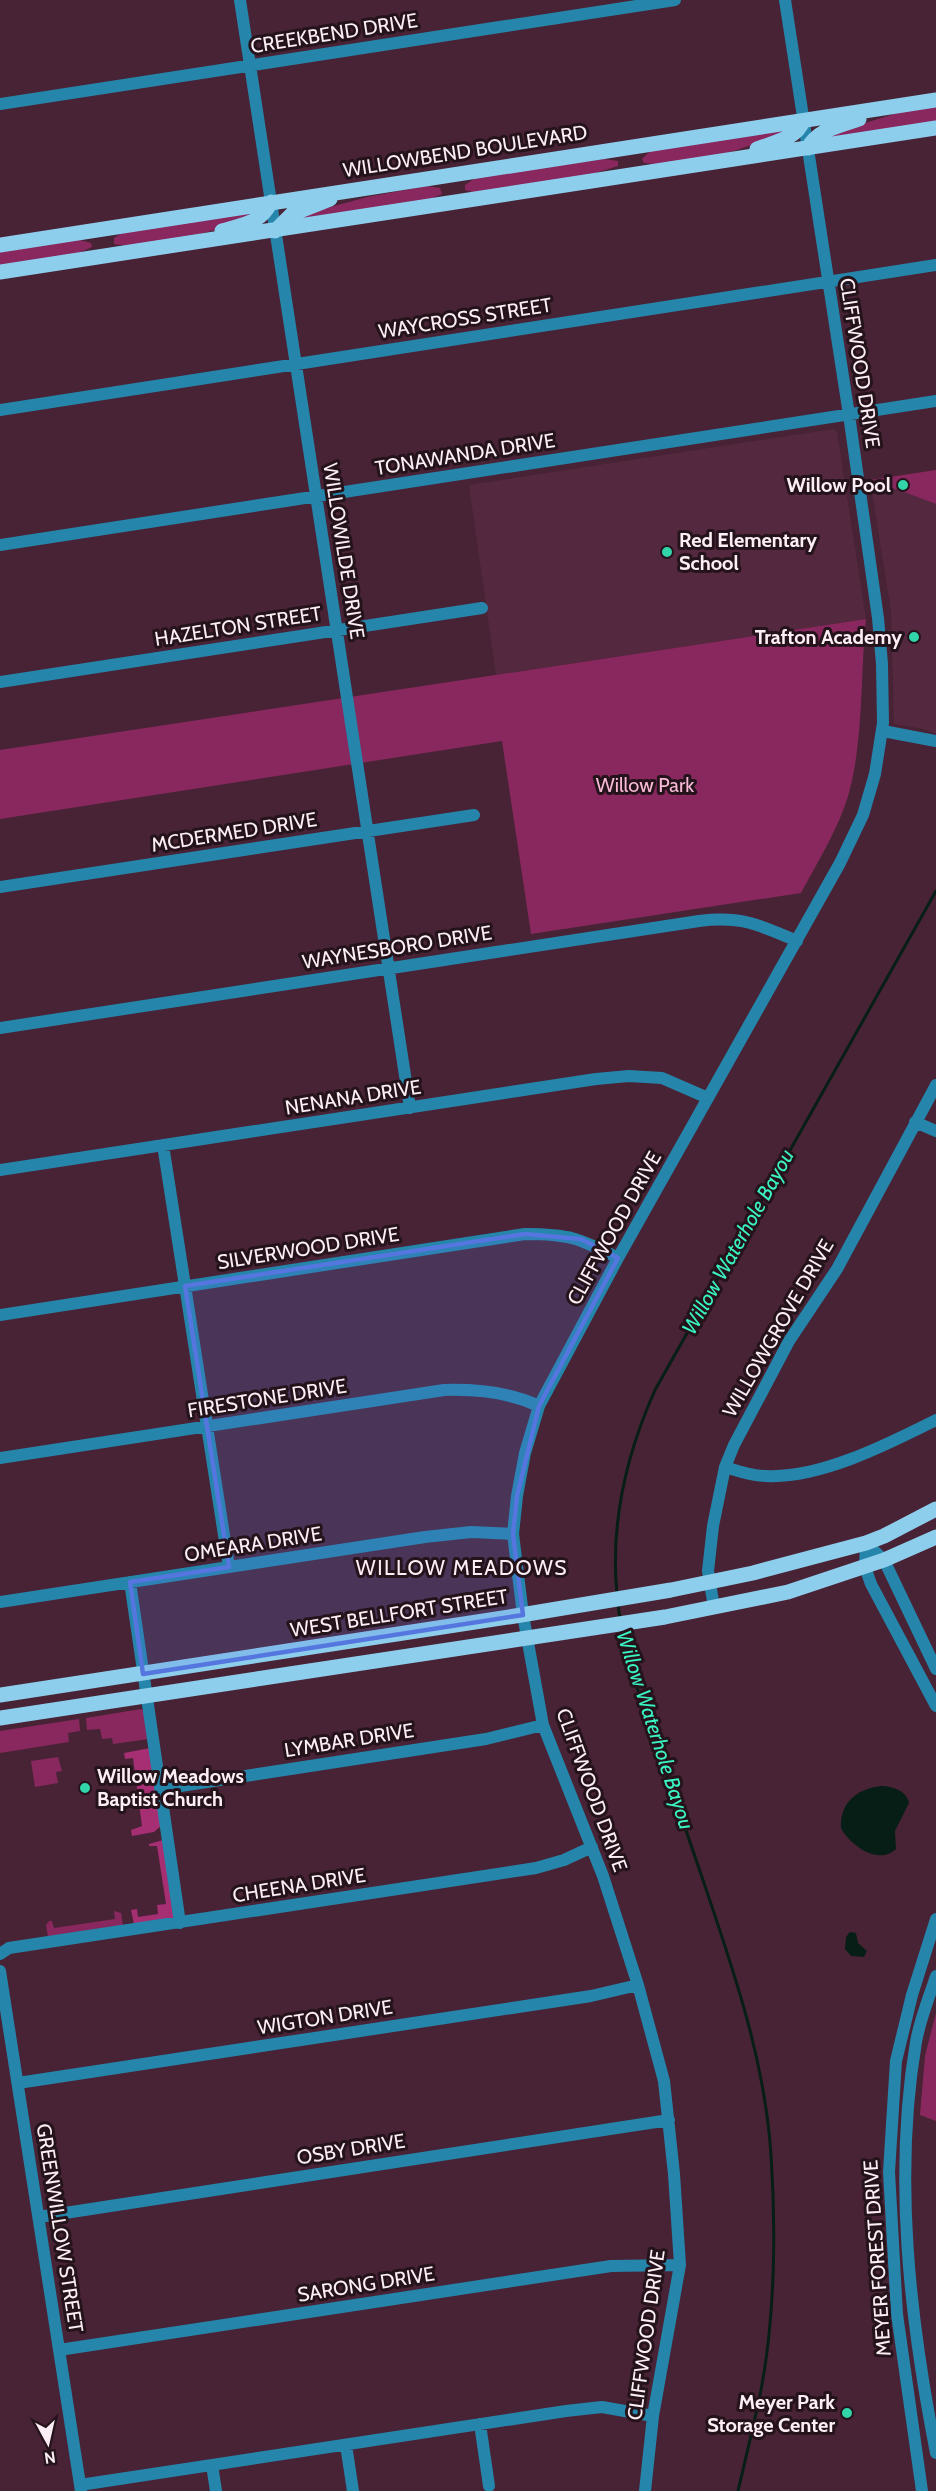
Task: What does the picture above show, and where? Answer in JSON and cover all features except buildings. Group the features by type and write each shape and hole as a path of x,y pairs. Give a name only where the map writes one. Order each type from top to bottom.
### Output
{"main road":[{"name":"WILLOWBEND BOULEVARD","path":"0,244 936,100"},
{"path":"808,148 813,139 822,132 896,106"},
{"path":"726,160 791,136 800,129 803,121"},
{"path":"0,272 936,129"},
{"path":"627,147 632,175"},
{"path":"451,174 457,202"},
{"path":"275,231 292,214 358,188"},
{"path":"177,245 259,220 271,202"},
{"path":"100,229 104,256"},
{"name":"WEST BELLFORT STREET","path":"0,1695 335,1644 709,1583 866,1543 936,1509"},
{"path":"0,1718 528,1639 714,1607 788,1592 884,1560 936,1537"},
{"path":"335,1644 340,1666"}],"street":[{"name":"WILLOWILDE DRIVE","path":"240,0 410,1107"},
{"name":"CREEKBEND DRIVE","path":"0,104 675,0"},
{"name":"CLIFFWOOD DRIVE","path":"645,2491 653,2416 680,2265 664,2081 638,1985 592,1847 543,1725 523,1614 513,1534 525,1453 539,1406 618,1258 840,863 863,815 875,774 883,731 878,618 785,0"},
{"name":"WAYCROSS STREET","path":"0,410 936,265"},
{"name":"TONAWANDA DRIVE","path":"0,545 936,401"},
{"name":"HAZELTON STREET","path":"0,682 482,608"},
{"path":"883,731 936,741"},
{"name":"MCDERMED DRIVE","path":"0,887 474,814"},
{"name":"WAYNESBORO DRIVE","path":"0,1028 725,918 743,920 797,940"},
{"name":"NENANA DRIVE","path":"0,1170 596,1079 629,1076 662,1078 708,1098"},
{"name":"WILLOWGROVE DRIVE","path":"714,1607 708,1571 713,1526 725,1467 755,1402 789,1341 837,1269 936,1085"},
{"path":"915,1122 936,1131"},
{"path":"163,1145 229,1567"},
{"name":"SILVERWOOD DRIVE","path":"0,1315 525,1234 555,1234 581,1239 618,1258"},
{"name":"FIRESTONE DRIVE","path":"0,1458 444,1390 479,1389 524,1399 539,1406"},
{"path":"725,1467 764,1476 797,1474 840,1462 936,1420"},
{"name":"OMEARA DRIVE","path":"0,1602 425,1537 471,1532 513,1534"},
{"path":"866,1543 884,1560 936,1669"},
{"path":"866,1543 865,1567 871,1584 935,1699"},
{"path":"130,1582 180,1923"},
{"name":"LYMBAR DRIVE","path":"160,1789 486,1739 543,1725"},
{"name":"CHEENA DRIVE","path":"5,1951 536,1868 564,1860 592,1847"},
{"name":"MEYER FOREST DRIVE","path":"922,2491 897,2314 891,2227 890,2134 896,2061 912,1995 935,1928"},
{"name":"GREENWILLOW STREET","path":"0,1971 80,2488"},
{"name":"MEYER FOREST DRIVE","path":"936,1976 916,2042 907,2136 908,2238 914,2315 936,2453"},
{"name":"WIGTON DRIVE","path":"18,2083 591,1996 638,1985"},
{"name":"OSBY DRIVE","path":"39,2217 669,2120"},
{"path":"890,2134 907,2136"},
{"name":"SARONG DRIVE","path":"59,2350 611,2266 680,2265"},
{"path":"897,2314 914,2315"},
{"path":"80,2488 212,2465 602,2407 653,2416"},
{"path":"480,2424 489,2486"},
{"path":"346,2445 353,2491"},
{"path":"212,2465 216,2491"}],"highlighted area":[{"path":"525,1234 581,1239 618,1258 539,1406 517,1496 513,1534 523,1615 143,1674 130,1582 229,1567 185,1286"}],"shaded area":[{"name":"Red Elementary School","path":"833,429 837,432 866,619 496,675 469,485"},
{"name":"Trafton Academy","path":"896,489 936,504 936,734 924,729 894,724 891,611 872,492"},
{"path":"150,1748 162,1825 154,1832 132,1836 131,1830 142,1826 133,1758 125,1759 124,1753"},
{"path":"881,1786 898,1790 905,1795 909,1803 895,1831 896,1849 889,1854 881,1855 865,1851 851,1841 841,1828 841,1819 843,1811 852,1798 864,1790"},
{"path":"163,1840 175,1916 172,1919 134,1924 131,1910 137,1909 138,1917 158,1914 157,1905 166,1904 157,1846 149,1846 149,1844"},
{"path":"850,1932 856,1933 858,1943 867,1951 864,1957 851,1956 845,1949 846,1937"}],"green space":[{"path":"936,106 936,123 829,139 826,135 904,111"},
{"path":"785,129 784,134 697,161 662,164 644,163 642,159 651,150"},
{"path":"604,159 618,161 618,166 589,175 477,193 465,190 465,185 477,177"},
{"path":"427,186 440,188 442,194 426,201 298,221 298,216 367,197"},
{"path":"256,211 257,217 186,238 149,245 114,244 114,238 128,229"},
{"path":"76,239 91,243 92,247 72,256 0,267 0,251"},
{"name":"Willow Pool","path":"936,470 936,504 896,489 872,492 870,480"},
{"name":"Willow Park","path":"866,619 854,772 845,806 834,832 801,893 531,934 502,741 0,819 0,750"},
{"path":"141,1709 145,1712 149,1739 113,1744 112,1738 102,1739 100,1729 87,1730 86,1718"},
{"path":"79,1719 80,1731 68,1733 69,1742 0,1753 0,1731"},
{"path":"58,1757 62,1771 56,1772 58,1783 35,1787 31,1761"},
{"path":"114,1911 121,1913 123,1926 48,1937 46,1925 49,1921 52,1921 54,1928 115,1919"},
{"path":"936,2013 936,2121 920,2115 925,2056"}],"waterway":[{"name":"Willow Waterhole Bayou","path":"617,1595 616,1542 622,1490 636,1439 655,1390 936,891"},
{"name":"Willow Waterhole Bayou","path":"618,1605 620,1619"},
{"name":"Willow Waterhole Bayou","path":"621,1629 631,1670 737,1983 755,2051 768,2120 774,2213 772,2303 761,2390 738,2491"}],"place":[{"name":"Willow Pool","path":"903,485"},
{"name":"Red Elementary School","path":"667,552"},
{"name":"Trafton Academy","path":"914,637"},
{"name":"Willow Meadows Baptist Church","path":"85,1788"},
{"name":"Meyer Park Storage Center","path":"847,2413"}],"district":[{"name":"WILLOW MEADOWS","path":"462,1568"}]}
